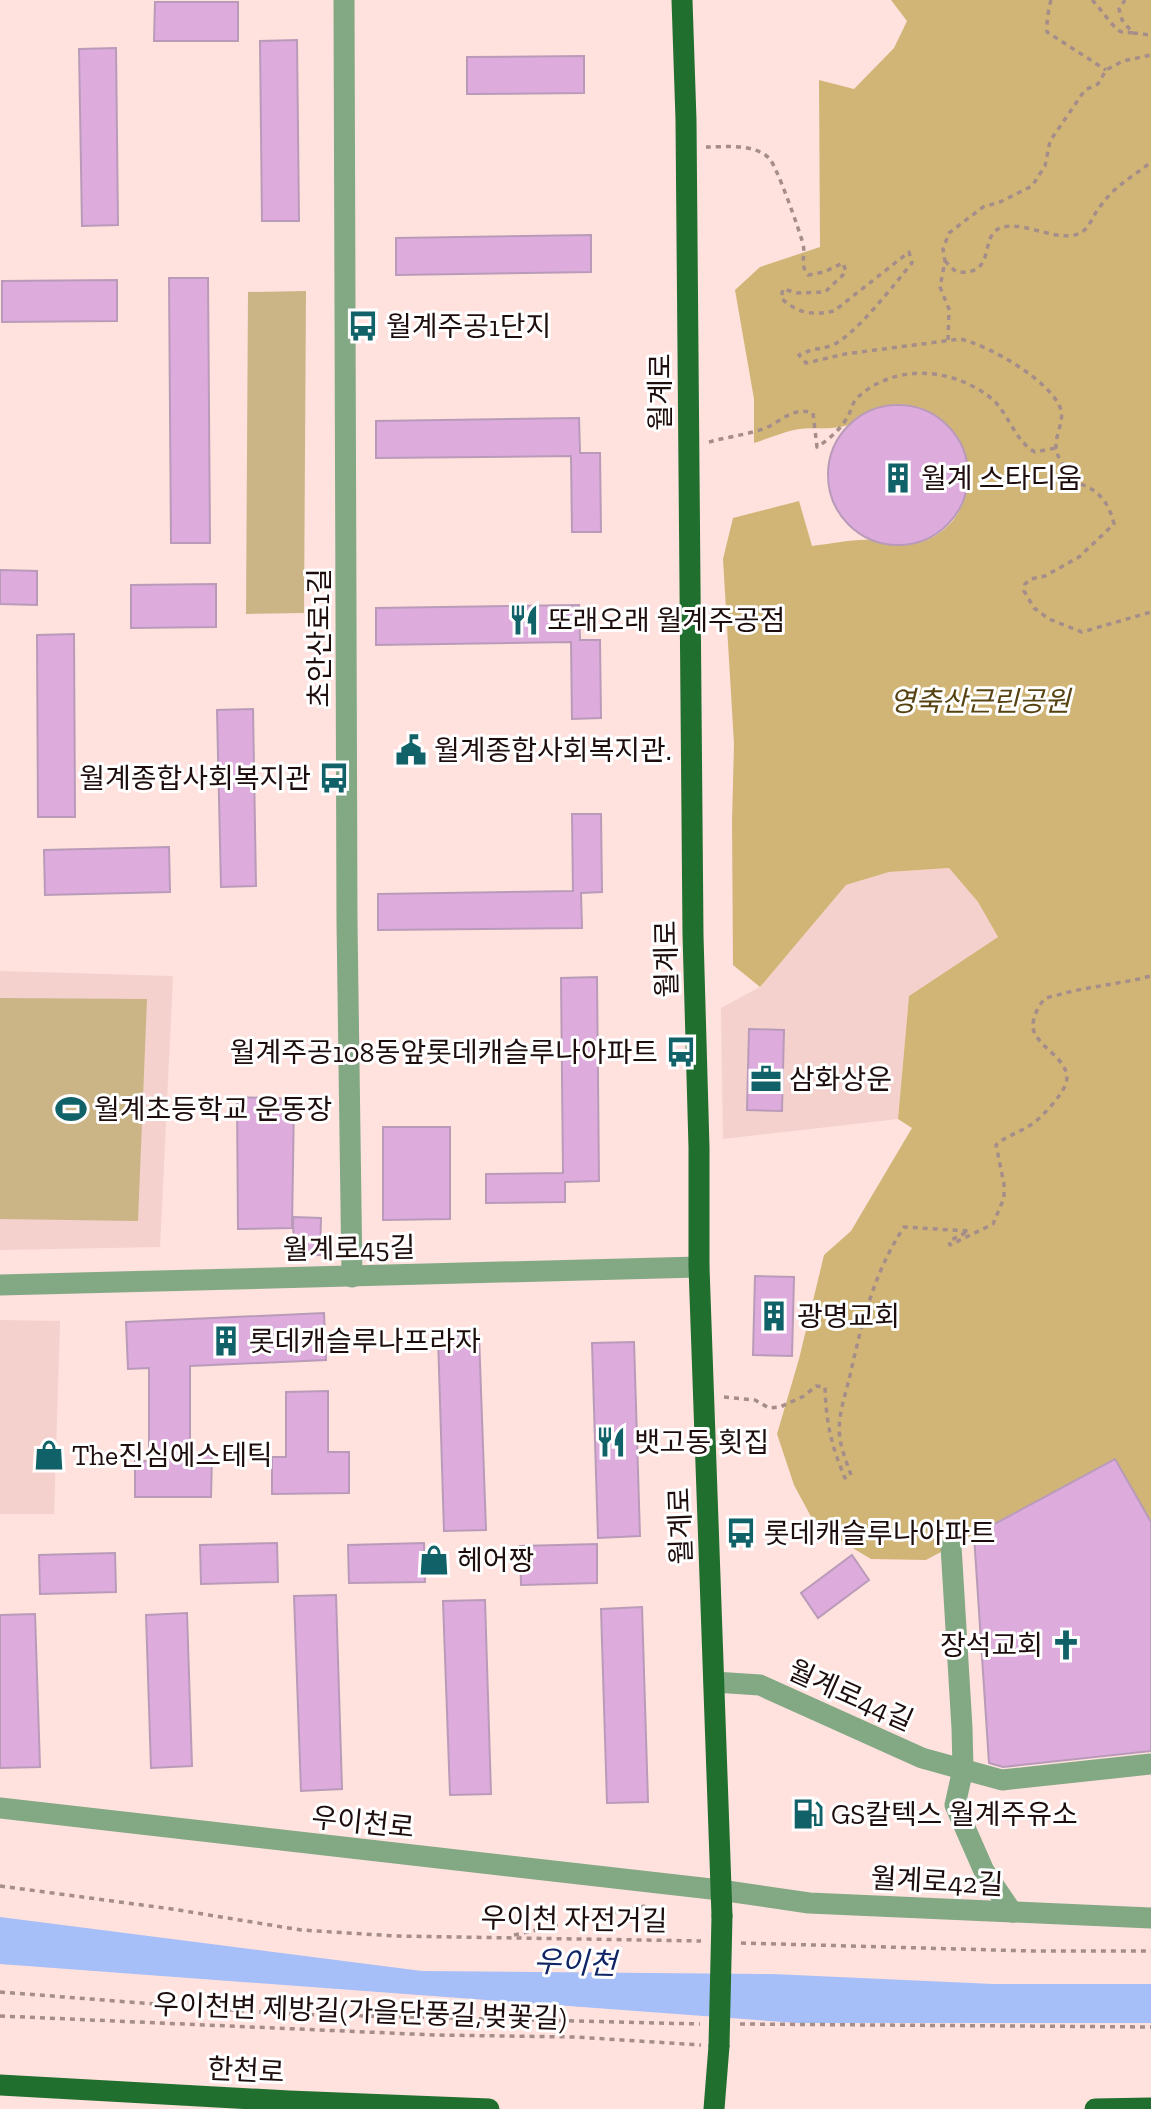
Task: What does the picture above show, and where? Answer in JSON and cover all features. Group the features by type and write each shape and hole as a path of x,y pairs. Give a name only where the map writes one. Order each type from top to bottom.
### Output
{"main road":[{"name":"월계로","path":"682,0 686,120 692,935 699,1147 699,1267 722,1916 719,2046"},
{"path":"714,2109 719,2046"},
{"name":"한천로","path":"0,2085 489,2109"},
{"path":"1095,2109 1151,2108"}],"street":[{"name":"초안산로1길","path":"344,0 347,908 352,1276"},
{"name":"월계로45길","path":"0,1285 699,1267"},
{"path":"951,1546 963,1769 955,1805 984,1871 1012,1912"},
{"name":"월계로44길","path":"714,1682 760,1685 922,1758 1002,1780 1151,1764"},
{"name":"우이천로","path":"0,1808 720,1890"},
{"name":"월계로42길","path":"720,1890 809,1903 1151,1918"}],"path":[{"path":"1051,0 1047,32 1105,69"},
{"path":"1092,0 1109,18 1115,29 1151,35"},
{"path":"1125,0 1119,9 1122,20 1133,33"},
{"path":"947,341 949,309 940,287 945,261 943,249 949,233 983,206 1000,202 1032,186 1045,166 1050,141 1085,90 1098,84 1105,69 1123,61 1151,55"},
{"path":"702,147 753,149 770,159 797,224 804,248 802,267 808,275 824,272 844,263 846,272 825,292 797,293 783,289 781,298 790,307 813,314 834,311 909,252 912,263 865,317 846,336 831,346 811,348 799,355 806,363 845,354 960,339 978,343 1034,377 1054,395 1062,412 1056,448 1074,482 1088,486 1102,496 1110,508 1114,523 1079,557 1025,584 1024,591 1034,608 1049,619 1082,632 1151,612"},
{"path":"945,261 956,272 972,271 981,265 986,257 992,234 998,229 1013,226 1040,233 1074,235 1087,229 1111,192 1127,177 1151,162"},
{"path":"705,442 764,429 793,412 803,410 813,413 817,447 837,430 849,414 854,400 882,380 908,373 942,375 974,387 999,405 1027,447 1035,452 1056,448"},
{"path":"717,1396 755,1400 769,1408 780,1407 804,1396 816,1386 825,1387 826,1422 833,1449 845,1478 851,1475 840,1439 840,1417 871,1294 897,1238 904,1227 969,1231 949,1241 950,1245 993,1224 1004,1198 996,1144 1039,1119 1065,1087 1067,1077 1064,1068 1036,1037 1032,1025 1037,1011 1046,999 1088,986 1126,983 1151,976"},
{"path":"509,1936 645,1906 649,1882"},
{"name":"우이천 자전거길","path":"0,1886 172,1909 301,1930 396,1936 509,1936 711,1942"},
{"path":"739,1943 1031,1951 1151,1951"},
{"path":"0,1992 284,2014 712,2024"},
{"name":"우이천변 제방길(가을단풍길,벚꽃길)","path":"0,2016 435,2035 575,2036 719,2046"},
{"path":"740,2024 1151,2028"}],"shaded area":[{"path":"306,291 304,613 246,614 248,292"},
{"path":"949,868 978,902 998,937 909,996 898,1119 723,1139 721,1008 760,987 846,885 889,872"},
{"name":"월계초등학교 운동장","path":"0,971 173,976 160,1247 0,1250"},
{"name":"월계초등학교 운동장","path":"0,998 147,999 138,1221 0,1219"},
{"path":"0,1320 60,1321 54,1514 0,1514"}],"green space":[{"name":"영축산근린공원","path":"891,0 1151,0 1151,1522 1114,1459 926,1560 871,1559 816,1526 794,1485 777,1434 799,1359 824,1255 851,1231 912,1128 898,1119 909,996 998,937 978,902 949,868 889,872 846,885 760,987 733,965 734,744 723,559 733,518 799,501 812,546 864,540 897,545 920,542 948,526 960,509 967,490 967,469 962,449 952,431 937,416 910,405 881,407 867,412 848,425 794,430 754,443 754,399 735,290 760,267 820,247 819,80 854,89 894,48 907,21"}],"water":[{"name":"우이천","path":"0,1917 422,1971 772,1974 993,1984 1151,1984 1151,2023 797,2023 0,1964"}],"building":[{"path":"155,2 238,2 238,41 154,41"},
{"path":"297,40 299,221 262,221 260,41"},
{"path":"116,48 118,225 82,226 79,49"},
{"path":"584,56 584,93 467,94 467,57"},
{"path":"591,235 591,272 396,275 396,238"},
{"path":"169,278 208,278 210,543 171,543"},
{"path":"117,280 117,321 2,322 2,281"},
{"name":"월계 스타디움","path":"898,405 925,410 948,425 963,448 968,475 963,502 948,525 925,540 898,545 871,540 848,525 833,502 828,475 833,448 848,425 871,410"},
{"path":"579,418 580,453 600,453 601,532 572,532 571,456 376,458 376,421"},
{"path":"0,570 37,571 37,605 0,604"},
{"path":"216,584 216,627 131,628 131,585"},
{"path":"579,605 580,640 600,640 601,718 572,719 571,642 376,645 376,608"},
{"path":"74,634 75,817 38,817 37,635"},
{"path":"253,709 256,886 221,887 217,710"},
{"path":"572,814 601,814 602,892 581,893 582,928 378,930 378,894 573,891"},
{"path":"169,847 170,892 45,895 44,850"},
{"path":"597,977 599,1181 565,1182 565,1202 486,1203 486,1174 563,1173 561,978"},
{"path":"749,1029 784,1030 782,1111 747,1110"},
{"path":"237,1097 294,1099 292,1228 238,1229"},
{"path":"383,1127 450,1127 450,1219 383,1220"},
{"path":"293,1217 321,1218 320,1255 294,1256"},
{"name":"광명교회","path":"755,1276 794,1277 792,1356 753,1355"},
{"path":"324,1313 326,1360 190,1366 190,1455 212,1455 211,1497 135,1497 135,1461 149,1461 149,1368 128,1369 126,1322"},
{"path":"479,1335 486,1530 444,1531 438,1337"},
{"path":"634,1342 640,1536 598,1538 592,1343"},
{"path":"328,1391 328,1452 349,1452 349,1493 272,1494 272,1457 286,1457 286,1392"},
{"name":"장석교회","path":"1115,1459 1151,1522 1151,1751 1003,1767 989,1763 974,1535"},
{"path":"277,1543 278,1582 201,1584 200,1545"},
{"path":"424,1543 425,1582 349,1583 348,1545"},
{"path":"597,1544 597,1583 521,1585 520,1546"},
{"path":"115,1553 116,1592 40,1594 39,1555"},
{"path":"852,1555 869,1580 818,1618 801,1593"},
{"path":"336,1595 342,1789 301,1791 294,1596"},
{"path":"485,1600 491,1794 450,1795 443,1601"},
{"path":"642,1607 648,1802 607,1803 601,1609"},
{"path":"187,1613 192,1766 151,1768 146,1615"},
{"path":"35,1614 40,1767 0,1768 0,1615"}],"place":[{"name":"월계주공1단지","path":"363,326"},
{"name":"월계 스타디움","path":"898,478"},
{"name":"또래오래 월계주공점","path":"524,620"},
{"name":"월계종합사회복지관.","path":"411,750"},
{"name":"월계종합사회복지관","path":"334,778"},
{"name":"월계주공108동앞롯데캐슬루나아파트","path":"681,1052"},
{"name":"삼화상운","path":"766,1079"},
{"name":"월계초등학교 운동장","path":"71,1109"},
{"name":"광명교회","path":"774,1316"},
{"name":"롯데캐슬루나프라자","path":"226,1341"},
{"name":"뱃고동 횟집","path":"611,1442"},
{"name":"The진심에스테틱","path":"49,1455"},
{"name":"롯데캐슬루나아파트","path":"741,1533"},
{"name":"헤어짱","path":"434,1560"},
{"name":"장석교회","path":"1066,1645"},
{"name":"GS칼텍스 월계주유소","path":"808,1814"}]}
